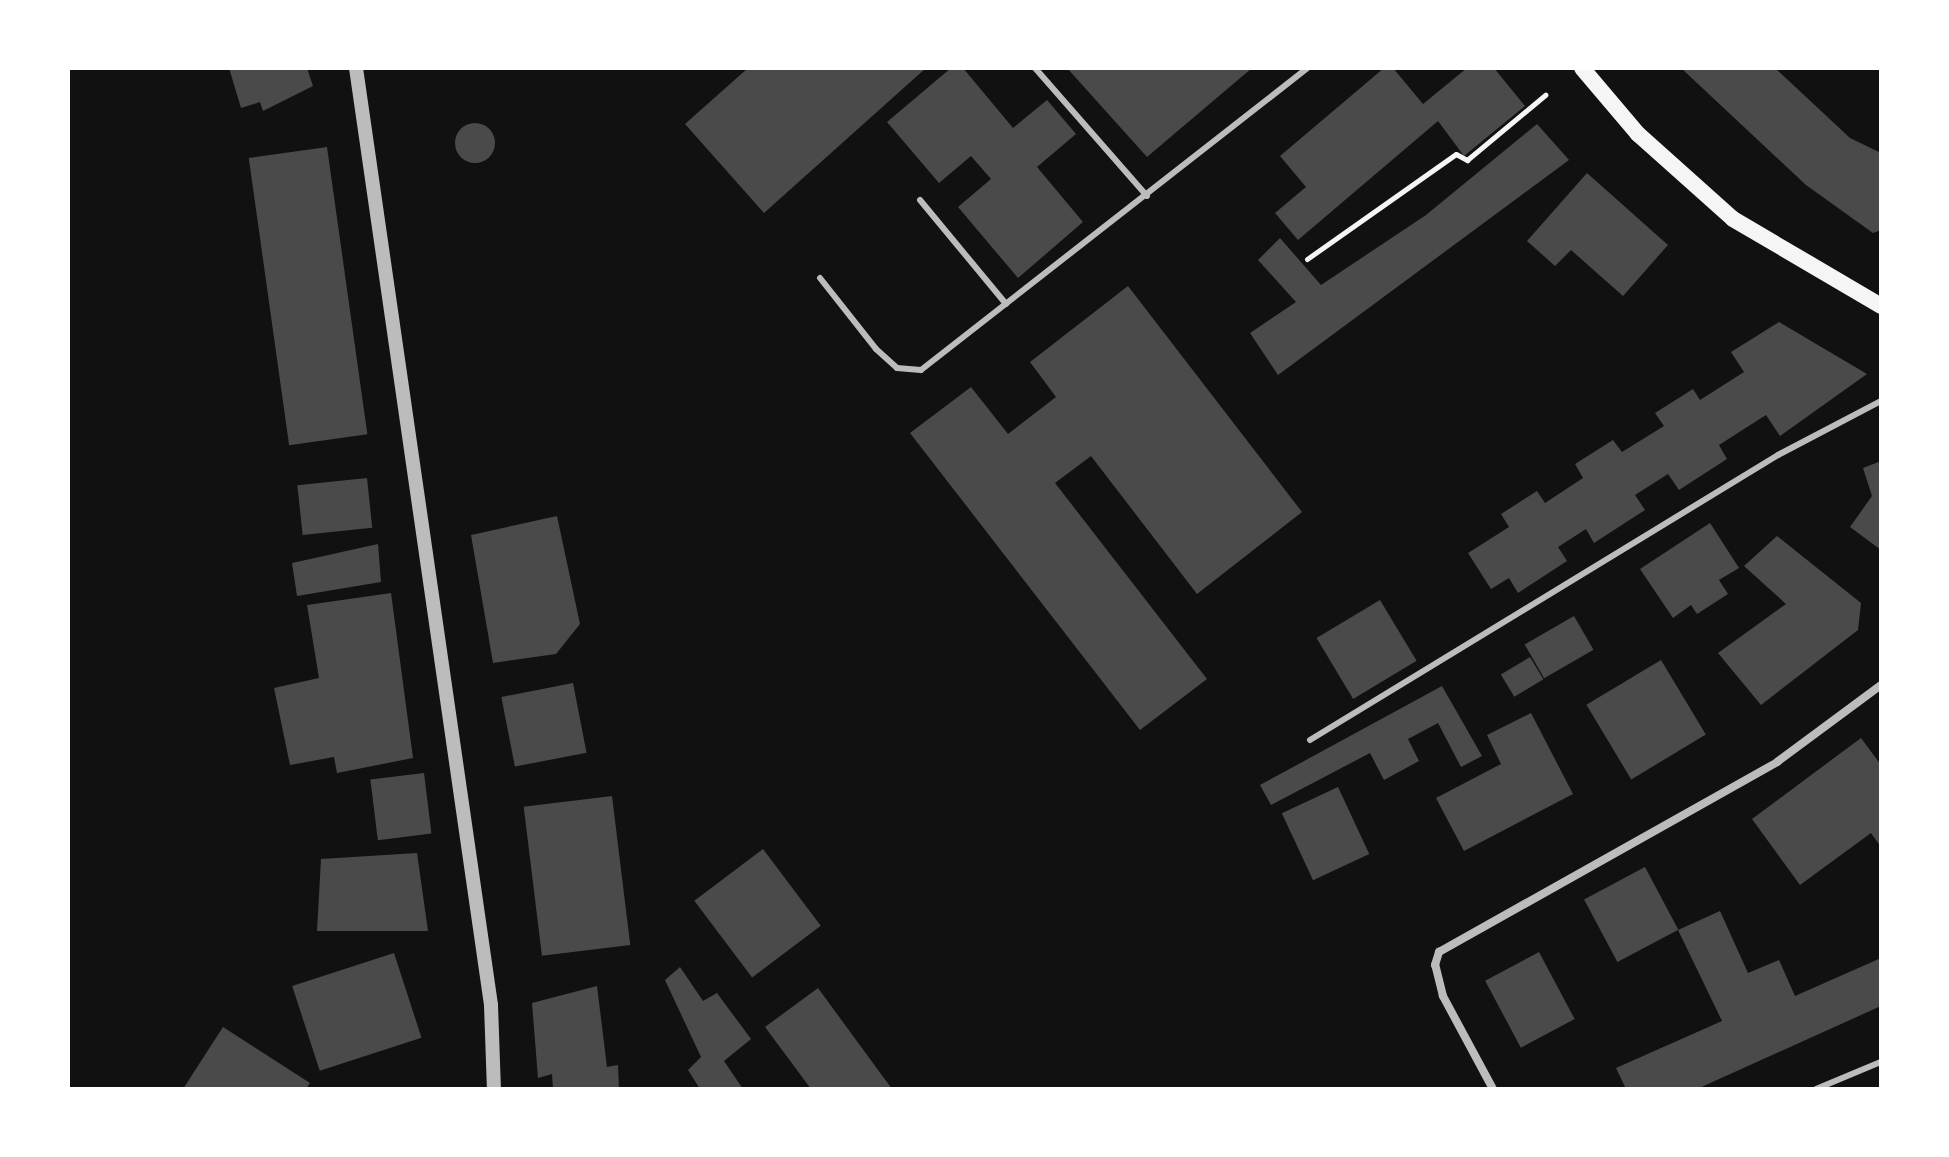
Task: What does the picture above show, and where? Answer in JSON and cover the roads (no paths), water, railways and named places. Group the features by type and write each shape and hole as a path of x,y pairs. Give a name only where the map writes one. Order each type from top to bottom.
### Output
{"main road":[{"path":"1582,68 1638,134 1733,219 1881,306"}],"street":[{"path":"356,68 491,1005 494,1089"},
{"path":"1493,1089 1443,996 1435,965 1439,952 1777,762 1881,685"}],"lane":[{"path":"1035,68 1147,196"},
{"path":"820,278 897,368 921,370 1308,68"},
{"path":"920,200 1006,304"},
{"path":"1310,740 1778,455 1881,401"},
{"path":"1816,1089 1881,1062"}]}
